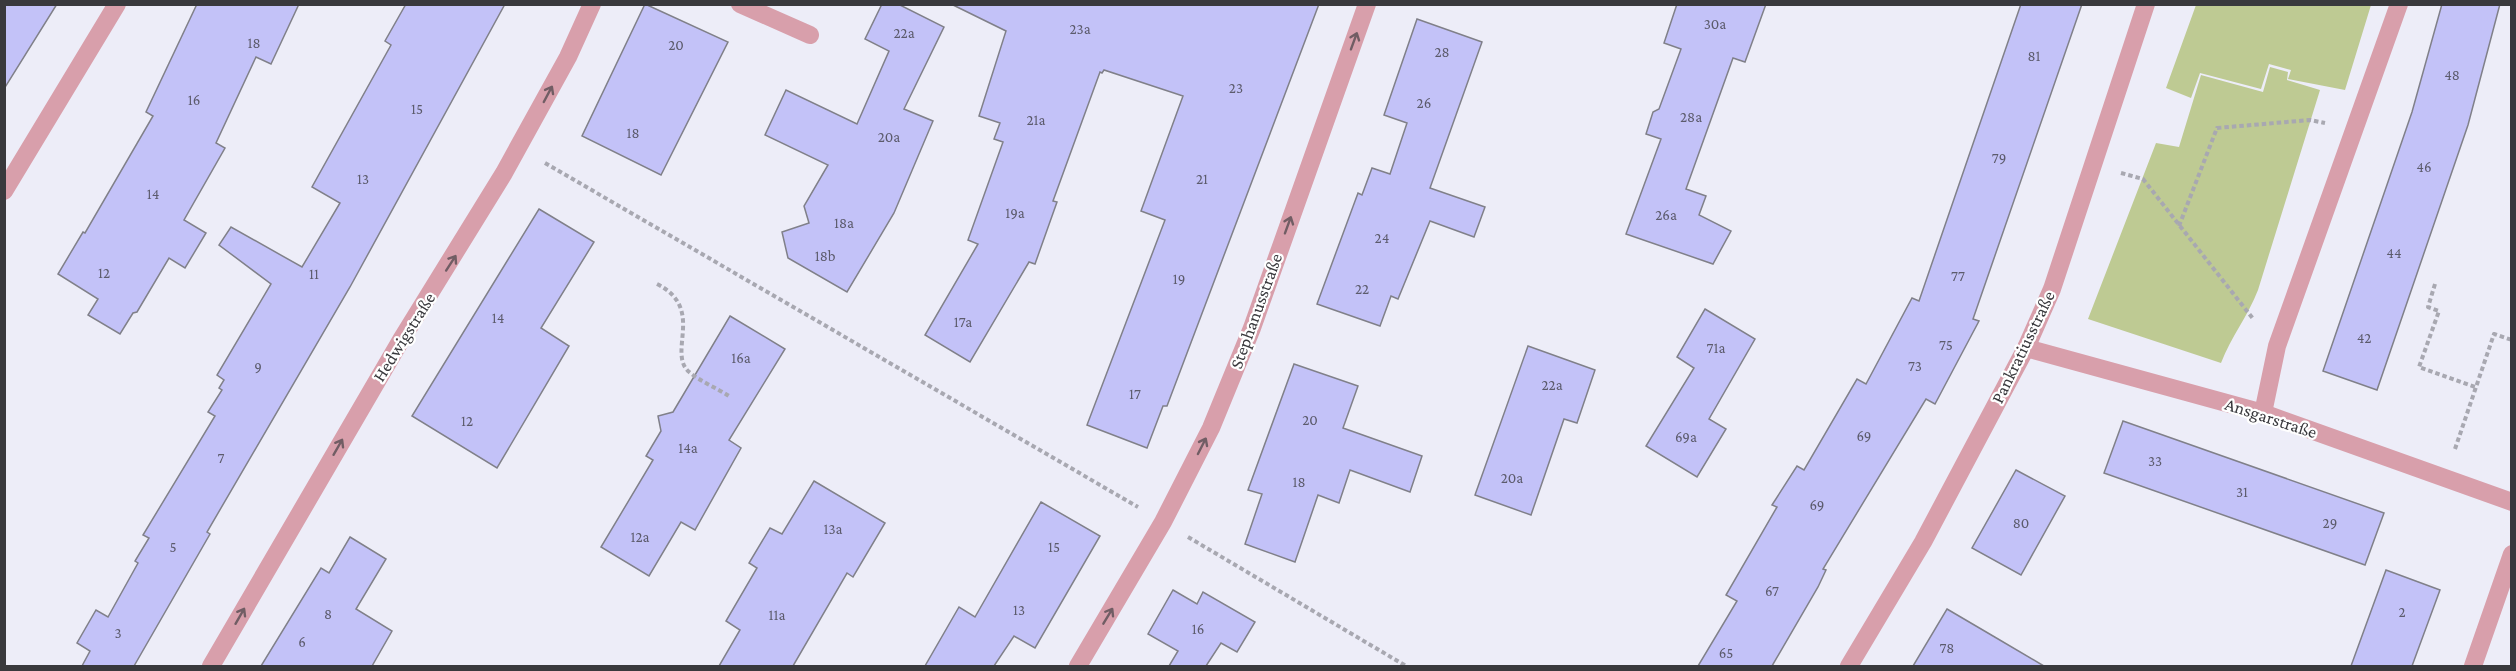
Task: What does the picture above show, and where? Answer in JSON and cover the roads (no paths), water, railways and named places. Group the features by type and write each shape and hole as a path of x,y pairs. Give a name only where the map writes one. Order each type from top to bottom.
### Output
{"street":[{"path":"4,191 117,4"},
{"name":"Hedwigstraße","path":"211,666 401,340 464,243 568,57 592,4"},
{"path":"740,4 810,35"},
{"name":"Stephanusstraße","path":"1078,666 1163,522 1211,428 1246,342 1367,4"},
{"name":"Pankratiusstraße","path":"1849,666 1923,542 2026,348 2052,289 2146,4"},
{"path":"2263,413 2277,346 2399,4"},
{"name":"Ansgarstraße","path":"2026,348 2263,413 2511,502"},
{"path":"2473,666 2511,554"}]}
